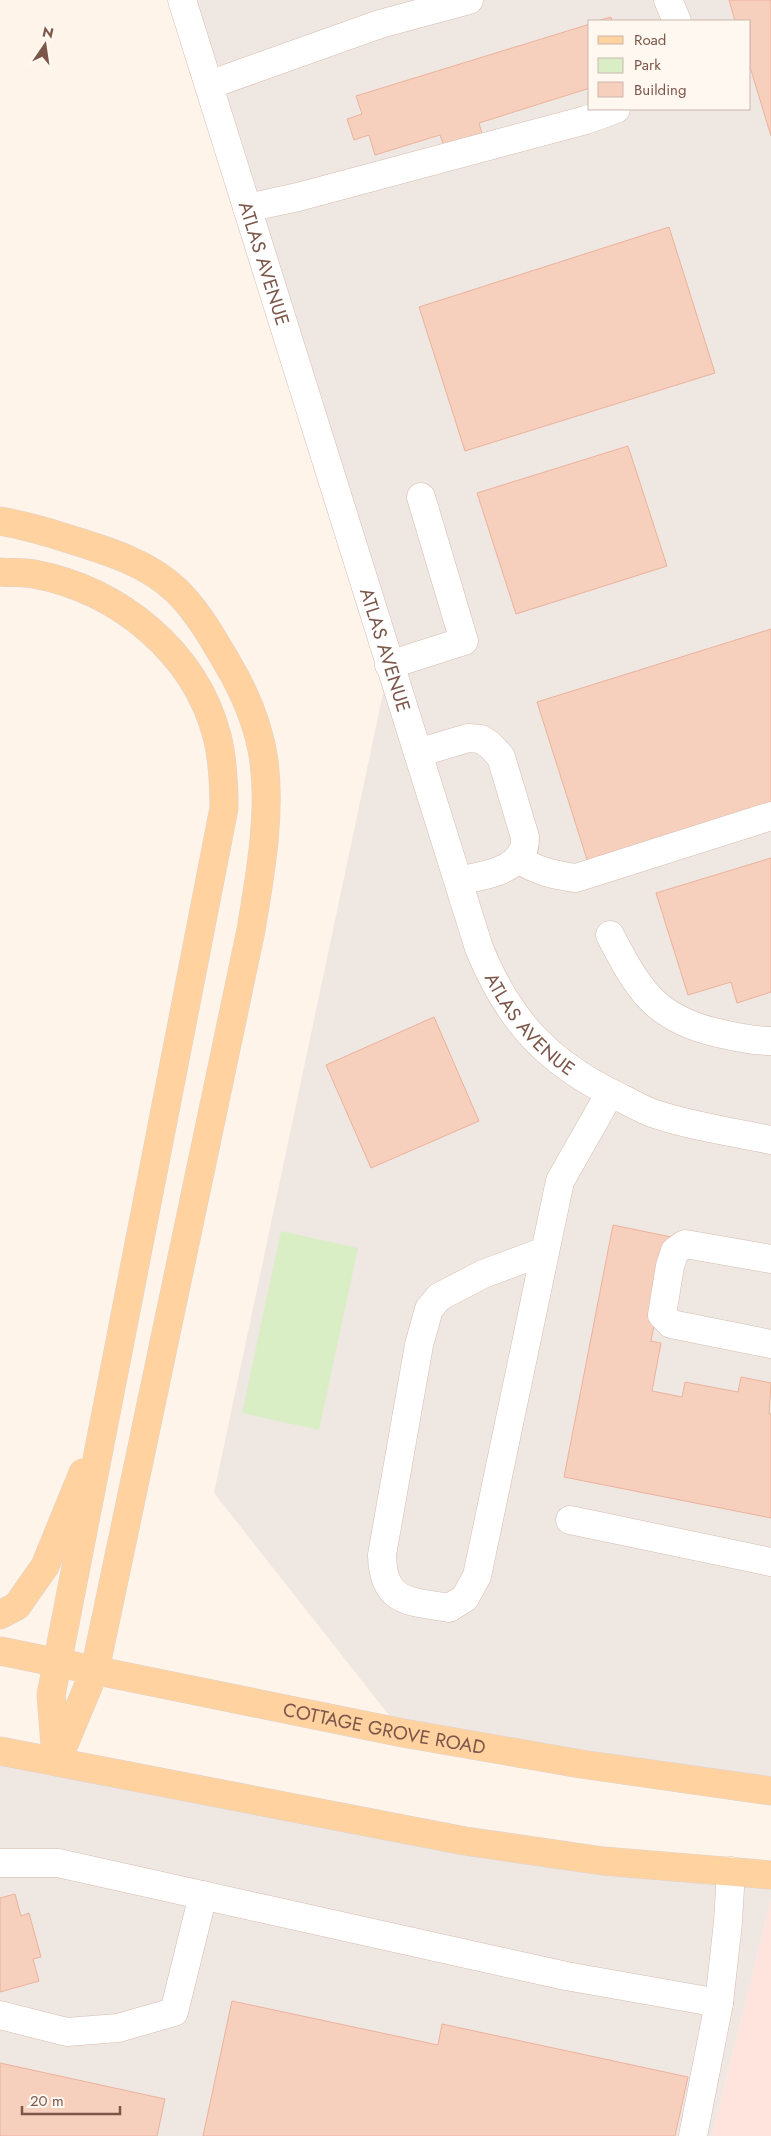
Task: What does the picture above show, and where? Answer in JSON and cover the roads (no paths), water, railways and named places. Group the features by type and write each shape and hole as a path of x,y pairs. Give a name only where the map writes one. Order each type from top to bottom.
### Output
{"main road":[{"path":"0,521 19,524 108,551 148,569 177,590 200,618 232,670 254,720 264,760 266,800 263,858 250,930 95,1670 56,1761"},
{"path":"0,572 33,573 78,586 119,606 134,616 184,665 203,700 217,736 223,766 224,808 108,1414 51,1695 56,1761"},
{"path":"0,1615 17,1606 45,1566 108,1414"},
{"name":"COTTAGE GROVE ROAD","path":"0,1652 58,1662 421,1736 581,1764 771,1791"},
{"path":"0,1751 465,1841 603,1861 771,1875"}],"street":[{"name":"ATLAS AVENUE","path":"182,0 389,665 458,881 490,973 507,1004 529,1034 560,1062 610,1093 652,1113 702,1126 771,1140"},
{"path":"208,85 380,24 468,0"},
{"path":"668,0 677,20"},
{"path":"247,208 298,197 586,120 613,110"},
{"path":"389,665 464,641 422,497"},
{"path":"418,752 468,738 481,739 490,745 501,757 525,837 524,850 518,859 500,870 458,881"},
{"path":"518,859 534,869 552,875 576,878 771,816"},
{"path":"610,935 629,972 650,999 672,1018 693,1028 729,1036 771,1041"},
{"path":"545,1251 483,1274 439,1297 430,1309 419,1345 382,1555 382,1574 390,1589 402,1598 449,1608 465,1598 477,1576 560,1181 610,1093"},
{"path":"771,1260 685,1244 676,1251 670,1266 662,1315 671,1324 771,1344"},
{"path":"570,1520 771,1562"},
{"path":"0,1862 58,1863 566,1976 719,2003"},
{"path":"693,2136 719,2003 728,1922 731,1871"},
{"path":"0,2015 67,2032 118,2028 174,2012 203,1895"}]}
